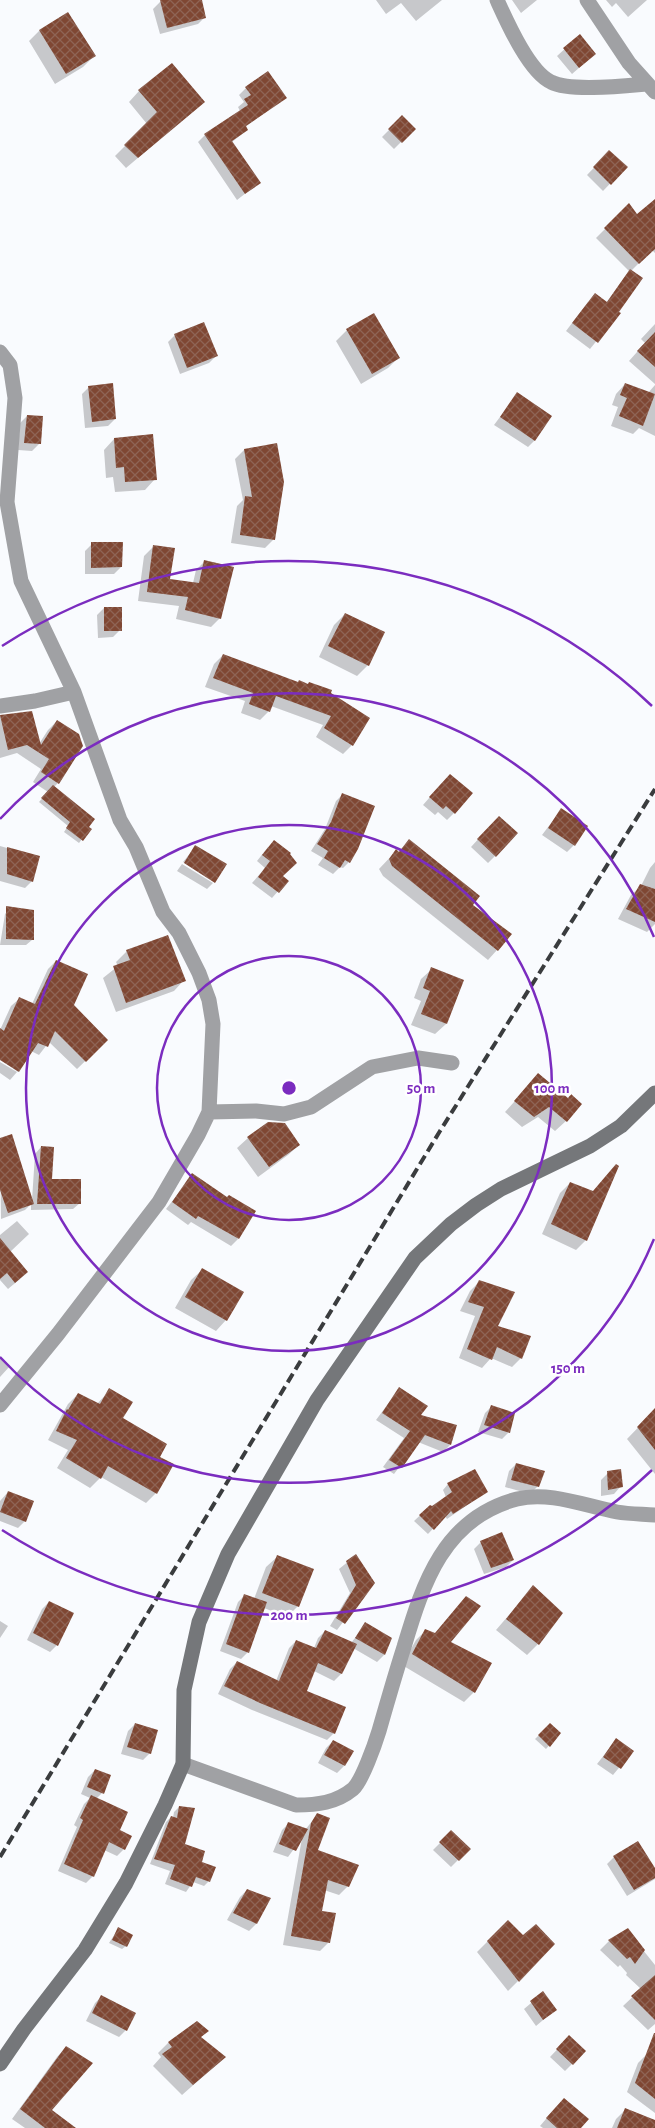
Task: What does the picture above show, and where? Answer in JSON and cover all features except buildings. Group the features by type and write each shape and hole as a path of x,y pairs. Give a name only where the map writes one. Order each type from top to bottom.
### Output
{"street":[{"path":"497,0 515,38 541,76 552,83 578,87 651,88"},
{"path":"587,0 629,63 651,88"},
{"path":"0,352 10,365 16,398 4,502 21,581 74,692 120,820 136,847 163,912 179,933 199,973 209,1000 212,1024 210,1112 159,1202 58,1334 0,1405"},
{"path":"0,706 35,701 74,692"},
{"path":"210,1112 256,1111 284,1114 311,1107 372,1067 418,1058 452,1062"},
{"path":"0,2064 24,2028 85,1950 126,1883 165,1805 183,1764 184,1690 199,1622 228,1554 317,1400 414,1258 451,1224 501,1189 590,1146 621,1126 655,1093"},
{"path":"183,1764 296,1804 315,1805 335,1800 355,1788 372,1752 413,1616 433,1566 462,1528 494,1506 533,1496 549,1497 620,1512 655,1515"}],"railway":[{"path":"0,1857 440,1131 655,789"}]}
